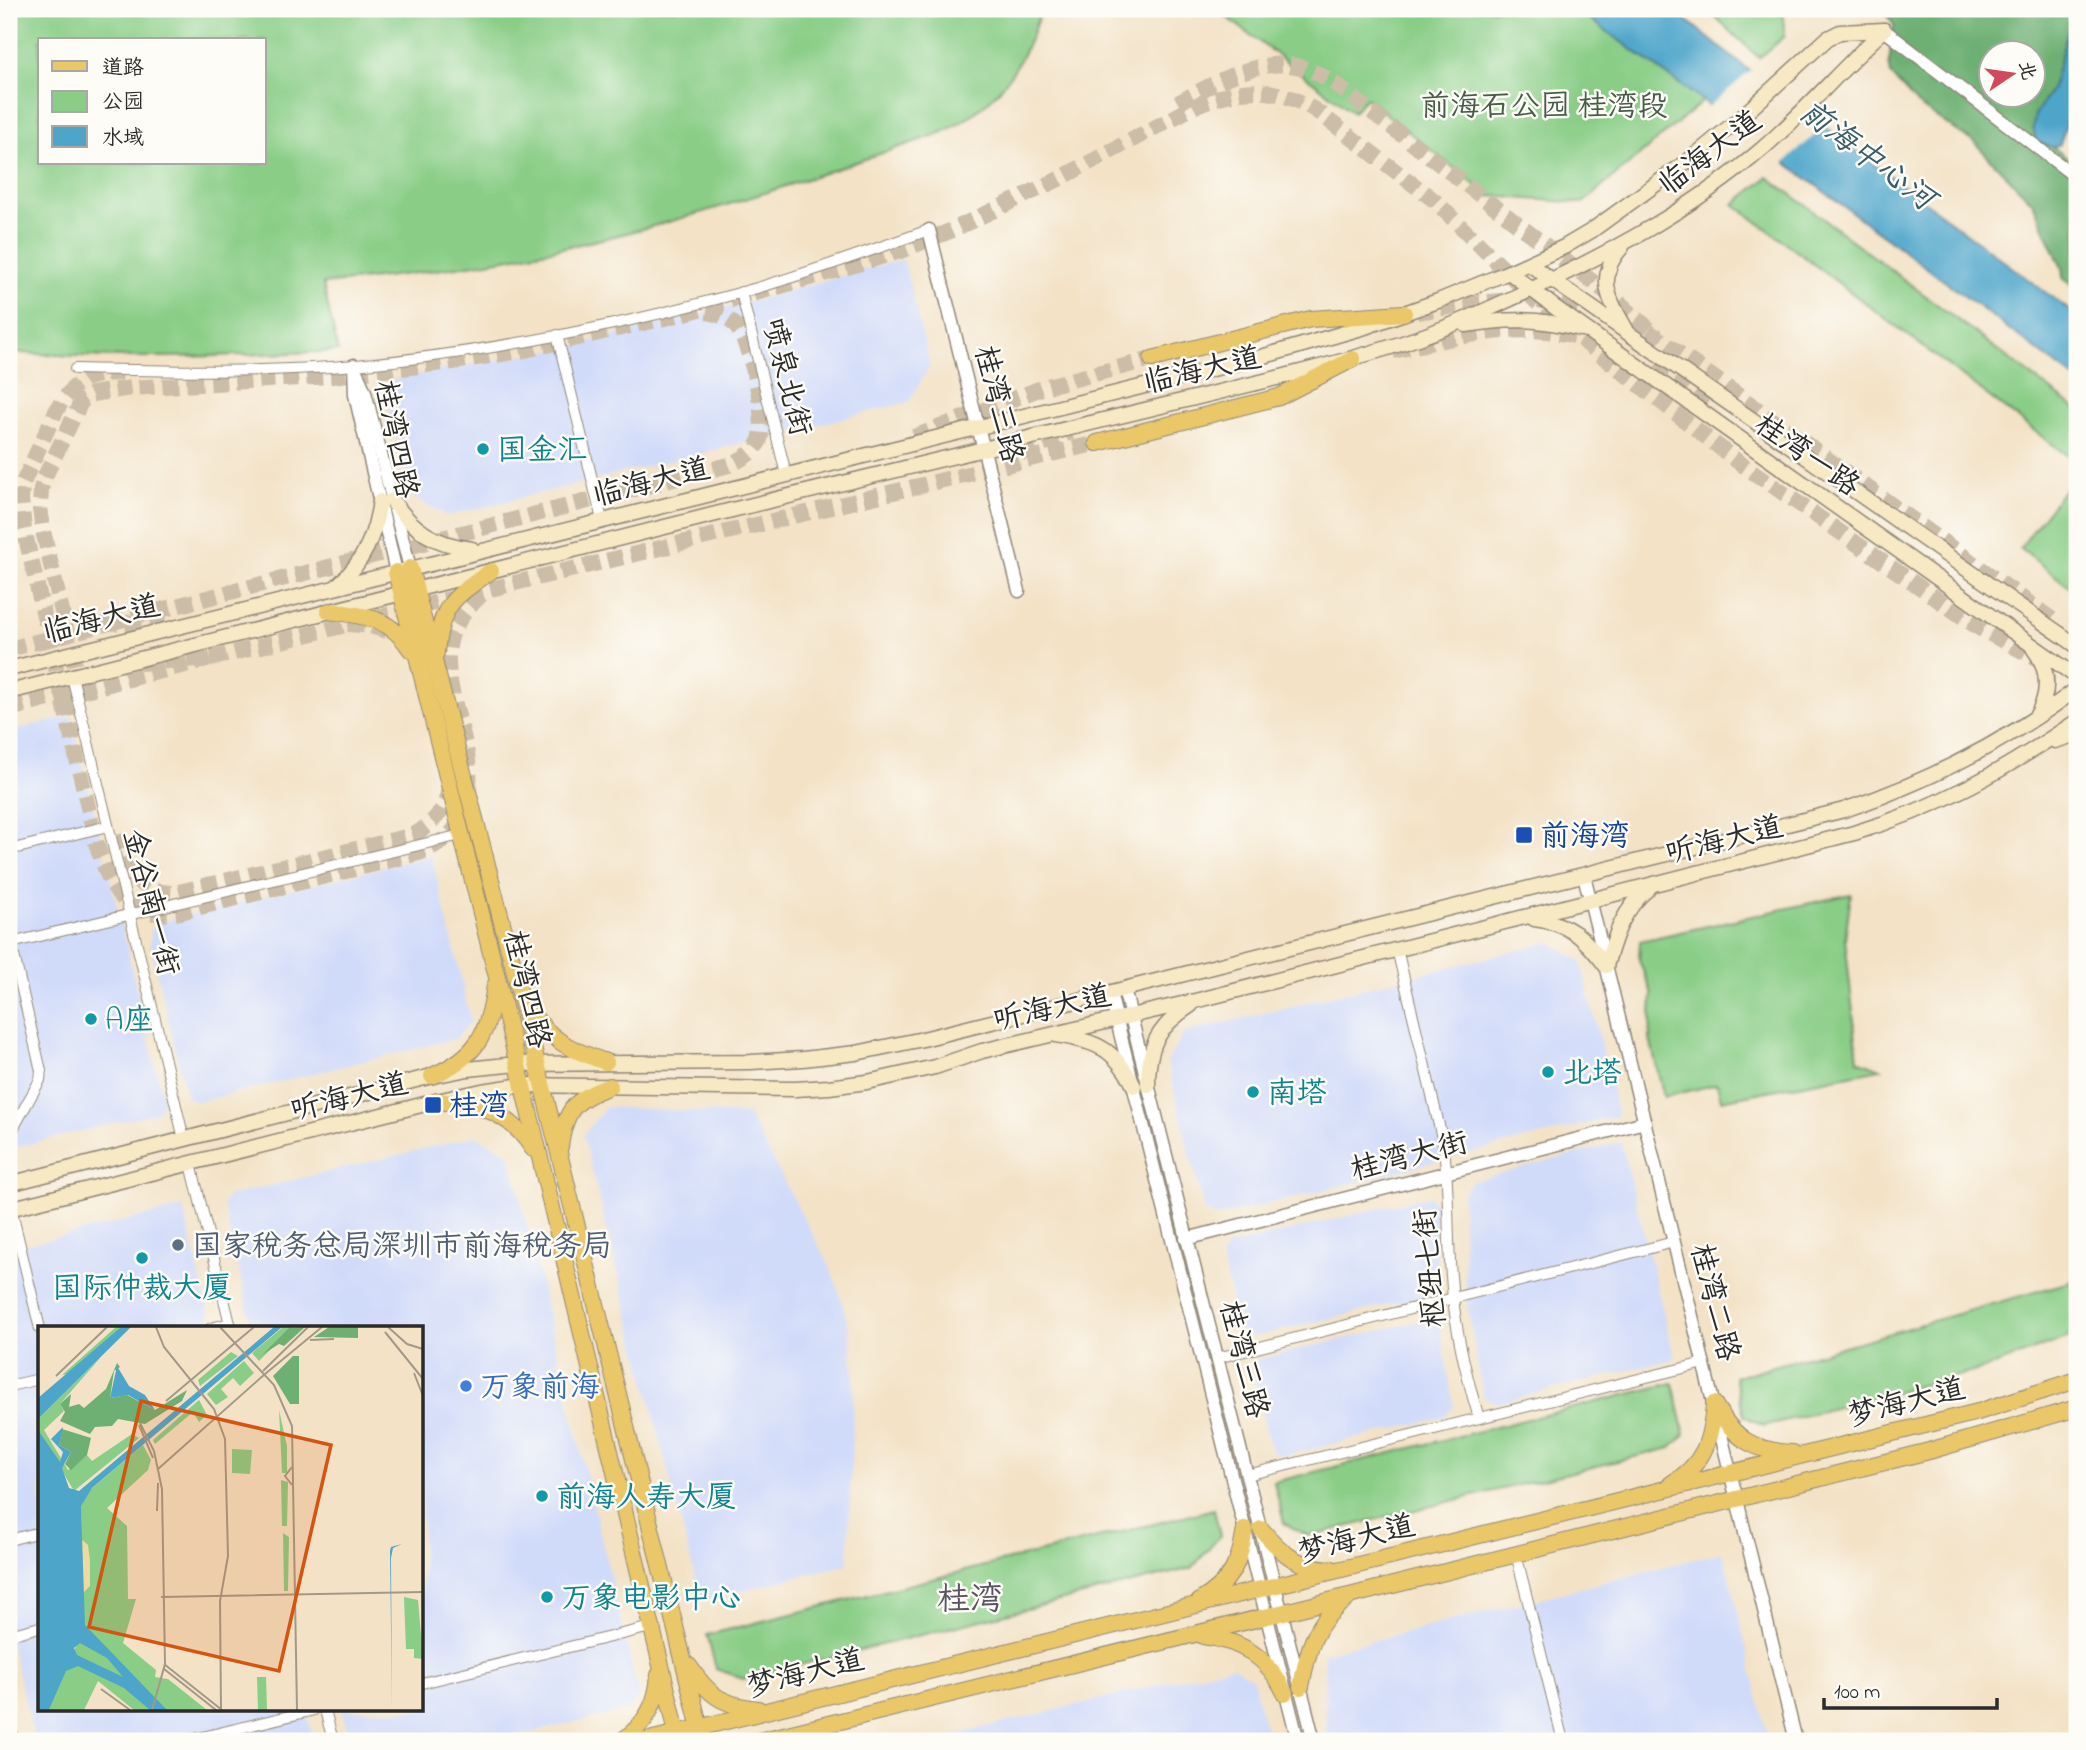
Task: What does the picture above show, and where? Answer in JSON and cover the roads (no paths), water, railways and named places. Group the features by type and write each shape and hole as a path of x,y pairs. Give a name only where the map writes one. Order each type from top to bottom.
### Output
{"main road":[{"name":"临海大道","path":"9,669 1261,357 1354,331 1530,264 1591,231 1738,120 1828,38 1840,32 1884,30"},
{"name":"临海大道","path":"9,692 984,448 1353,359 1441,329 1552,280 1627,242 1673,214 1763,148 1884,30"},
{"path":"1627,242 1614,256 1606,278 1611,300 1629,334"},
{"name":"桂湾一路","path":"1530,264 2077,646"},
{"name":"桂湾一路","path":"1509,272 2077,677"},
{"path":"1152,359 1311,319 1404,313"},
{"path":"1441,329 1492,321 1531,319 1589,331"},
{"path":"1097,443 1279,397 1353,359"},
{"path":"336,587 366,551 386,500 426,536 442,543 480,551"},
{"name":"桂湾四路","path":"403,570 427,666 522,1002 701,1734"},
{"path":"427,666 445,612 454,600 491,571"},
{"path":"329,611 366,616 391,627 427,666"},
{"path":"2056,632 2077,637"},
{"path":"2030,644 2040,660 2047,684 2035,719"},
{"name":"桂湾四路","path":"427,666 461,835 678,1737"},
{"name":"听海大道","path":"9,1184 468,1069 537,1063 751,1062 803,1059 856,1053 923,1039 1844,810 1941,771 2035,719 2077,690"},
{"name":"听海大道","path":"10,1209 482,1091 522,1085 741,1090 829,1087 935,1067 982,1051 1048,1034 1199,1000 1854,834 1900,819 1960,793 2077,721"},
{"path":"2040,746 2077,734"},
{"path":"1606,966 1621,920 1638,897 1652,885"},
{"path":"1518,919 1535,919 1562,925 1577,933 1606,966"},
{"path":"432,1076 461,1061 474,1049 489,1018 496,973"},
{"path":"1141,1086 1153,1045 1164,1028 1175,1015 1199,1000"},
{"path":"522,1002 556,1040 578,1052 606,1062"},
{"path":"1048,1034 1079,1040 1106,1050 1141,1086"},
{"path":"559,1153 565,1121 574,1106 584,1097 610,1087"},
{"path":"437,1101 479,1107 502,1116 515,1125 539,1157"},
{"name":"梦海大道","path":"645,1741 701,1734 771,1710 1978,1412 2077,1380"},
{"path":"1714,1404 1733,1431 1749,1443 1779,1452 1809,1453"},
{"path":"1657,1491 1687,1473 1699,1459 1710,1438 1714,1404"},
{"name":"梦海大道","path":"759,1741 781,1738 1929,1451 2077,1408"},
{"path":"1185,1608 1209,1595 1230,1576 1242,1550 1245,1529"},
{"path":"1261,1529 1295,1561 1316,1568 1348,1569"},
{"path":"1190,1635 1230,1641 1247,1648 1293,1690 1316,1631 1337,1606 1355,1595"},
{"path":"682,1657 705,1688 717,1699 739,1707 771,1710"},
{"path":"622,1741 642,1725 650,1714 658,1687 660,1662"}],"street":[{"path":"1884,30 2077,178"},
{"path":"75,369 277,369 354,365 469,351 557,335 741,292 929,230"},
{"name":"桂湾三路","path":"929,230 1019,590"},
{"name":"喷泉北街","path":"741,292 786,474"},
{"path":"557,335 602,520"},
{"name":"桂湾四路","path":"354,365 365,391 403,570"},
{"name":"金谷南一街","path":"72,676 184,1139"},
{"path":"9,850 108,826"},
{"path":"9,1136 40,1080 41,1071 10,938 130,915 461,835"},
{"name":"桂湾二路","path":"1584,876 1796,1741"},
{"name":"枢纽七街","path":"1397,950 1440,1125 1447,1172 1452,1298 1462,1353 1479,1418"},
{"name":"桂湾三路","path":"1117,991 1266,1617 1314,1741"},
{"name":"桂湾三路","path":"1141,1086 1186,1239 1276,1586 1293,1690 1298,1741"},
{"name":"桂湾大街","path":"1186,1239 1645,1122"},
{"path":"191,1164 231,1326"},
{"path":"10,1209 39,1326"},
{"path":"1217,1358 1674,1242"},
{"path":"1247,1475 1704,1363"},
{"path":"9,1386 38,1379"},
{"path":"9,1540 38,1533"},
{"path":"1516,1554 1563,1741"},
{"path":"9,1634 38,1627"},
{"path":"424,1683 652,1627"},
{"path":"186,1741 306,1712"},
{"path":"326,1712 333,1741"},
{"path":"9,1727 12,1741"}],"water":[{"path":"1576,9 1673,9 1733,58 2077,316 2077,380 1703,101"},
{"path":"2074,9 2077,9 2077,99 2060,145 2053,147 2036,142 2033,127 2039,108 2048,108 2048,94"}],"tunnel":[{"path":"1178,103 1208,86 1259,67 1293,65 1316,72 1346,92 1615,299 1657,336"},
{"path":"80,688 40,509 45,476 81,402 92,394 131,388 332,376 453,362 520,351 682,314 900,251 950,231 1057,180 1199,104 1230,94 1258,91 1285,96 1315,110 1435,201 1551,316 1737,461 1979,628 2049,665"},
{"path":"1417,312 1509,300"},
{"path":"1538,300 1592,307"},
{"path":"109,623 738,461 756,446 761,432 760,400 752,364 735,325 719,315 700,311"},
{"path":"1393,351 1460,337 1506,331 1529,330 1575,336"},
{"path":"1648,331 2057,623"},
{"path":"914,437 1044,387 1152,359"},
{"path":"1653,369 1712,410"},
{"path":"122,373 87,378 73,388 62,401 22,485 21,499 24,529 96,842 113,886 130,905 157,913 176,913 419,853 446,838 458,824 466,807 469,776 467,755 449,675 451,637 461,617 486,590"},
{"path":"1021,453 1071,432"},
{"path":"139,663 213,658 1097,443"},
{"path":"9,649 109,623 172,622"},
{"path":"348,624 387,631"},
{"path":"9,709 213,658"},
{"path":"115,835 118,847 134,877 151,889 175,893 414,835 439,814 446,801 450,783"}],"place":[{"name":"国金汇","path":"483,449"},
{"name":"前海湾","path":"1524,835"},
{"name":"A座","path":"91,1019"},
{"name":"北塔","path":"1548,1072"},
{"name":"南塔","path":"1253,1092"},
{"name":"桂湾","path":"433,1105"},
{"name":"国家税务总局深圳市前海税务局","path":"178,1245"},
{"name":"国际仲裁大厦","path":"142,1258"},
{"name":"万象前海","path":"466,1386"},
{"name":"前海人寿大厦","path":"542,1496"},
{"name":"万象电影中心","path":"547,1597"}],"district":[{"name":"桂湾","path":"970,1597"}],"park label":[{"name":"前海石公园 桂湾段","path":"1544,105"}],"water label":[{"name":"前海中心河","path":"1868,154"}]}
